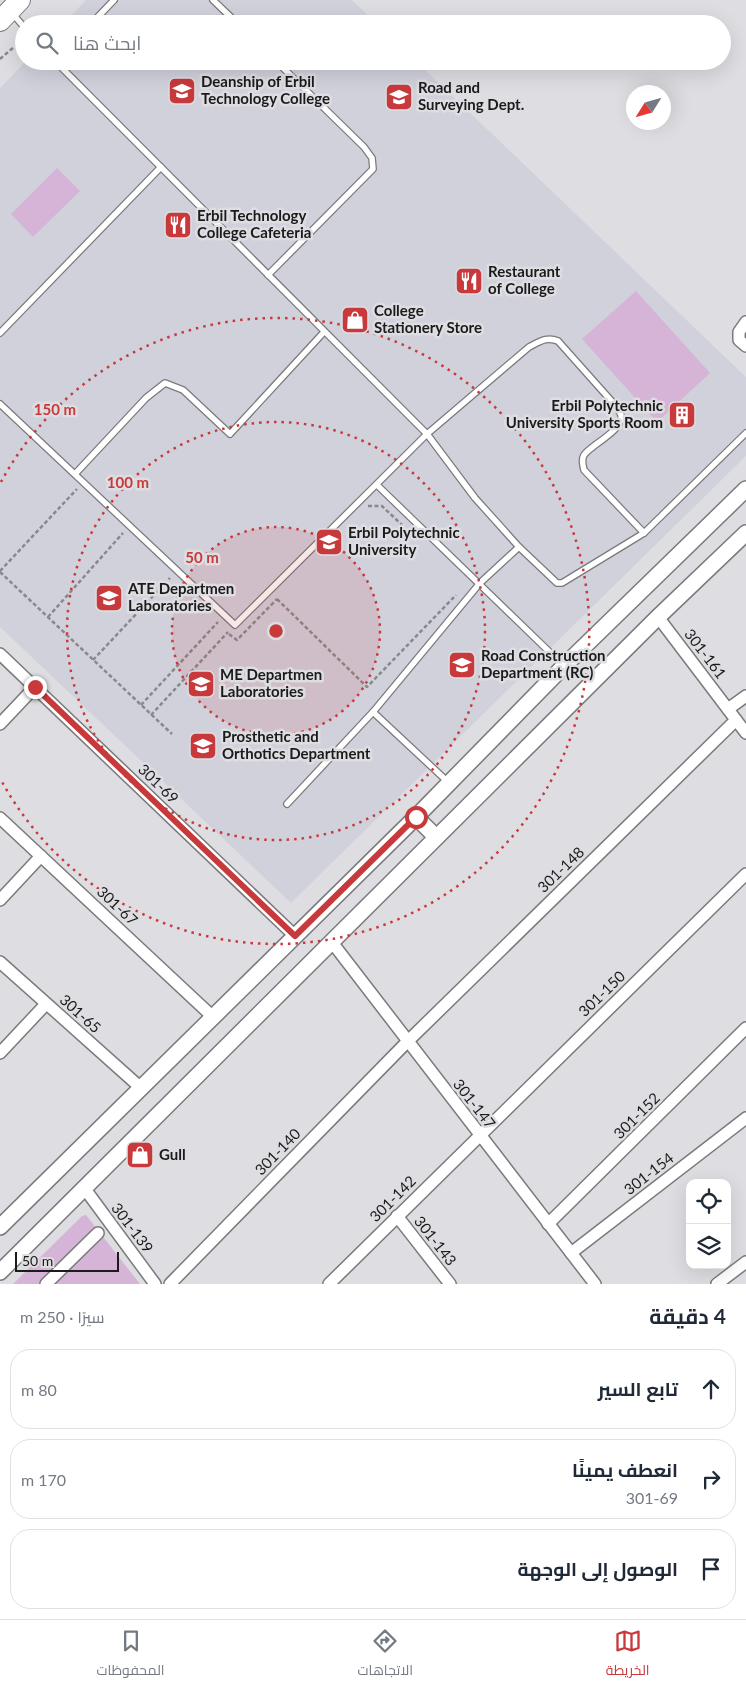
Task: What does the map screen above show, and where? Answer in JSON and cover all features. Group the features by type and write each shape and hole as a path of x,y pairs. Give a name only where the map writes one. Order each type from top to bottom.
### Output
{"main road":[{"path":"0,1227 416,817 564,666 746,489"},
{"path":"0,1272 658,617 746,533"},
{"path":"416,817 436,837"}],"street":[{"path":"743,343 739,332 746,322"},
{"name":"301-161","path":"658,617 746,733"},
{"name":"301-69","path":"0,654 295,936"},
{"path":"0,724 35,687"},
{"path":"728,709 746,696"},
{"name":"301-148","path":"407,1042 736,720"},
{"name":"301-67","path":"0,818 213,1017"},
{"path":"0,900 41,856"},
{"name":"301-150","path":"479,1135 746,874"},
{"name":"301-147","path":"331,941 595,1284"},
{"name":"301-65","path":"0,962 141,1088"},
{"path":"0,1053 46,1004"},
{"name":"301-152","path":"548,1224 746,1028"},
{"name":"301-140","path":"170,1284 407,1042"},
{"name":"301-154","path":"571,1253 746,1118"},
{"name":"301-142","path":"329,1284 479,1135"},
{"name":"301-139","path":"85,1189 156,1284"},
{"name":"301-143","path":"397,1216 450,1284"},
{"path":"49,1283 98,1233"},
{"path":"717,1284 746,1262"}],"lane":[{"path":"100,15 114,0"},
{"path":"213,0 229,15"},
{"path":"64,70 426,434 475,498 519,547 557,583 562,583 644,533 746,433"},
{"path":"268,275 373,168 372,158 364,147 285,70"},
{"path":"0,333 161,167"},
{"path":"75,474 146,398 165,383 183,390 230,434 324,332"},
{"path":"0,404 235,625 426,434 529,347 545,339 553,339 558,341 615,405 620,414 621,418 618,426 584,455 582,462 584,470 644,533"},
{"path":"377,485 564,666"},
{"path":"287,804 373,712 480,583 519,547"},
{"path":"373,712 450,783"}],"path":[{"path":"0,59 14,47"},
{"path":"77,489 0,572 172,734"},
{"path":"368,506 382,506 403,525"},
{"path":"48,617 123,534"},
{"path":"93,660 170,578"},
{"path":"217,622 236,640 277,599 367,687 459,592"},
{"path":"141,705 224,615"},
{"path":"151,715 228,633"}],"shaded area":[{"path":"86,0 352,0 368,15 72,15"},
{"name":"Erbil Polytechnic University","path":"17,70 425,70 746,377 746,456 291,903 0,627 0,88"},
{"path":"57,168 80,191 33,237 11,214"},
{"path":"636,291 710,373 657,422 582,339"},
{"path":"86,1215 140,1284 13,1284 82,1216"}],"place":[{"name":"Deanship of Erbil Technology College","path":"182,91"},
{"name":"Road and Surveying Dept.","path":"399,97"},
{"name":"Erbil Technology College Cafeteria","path":"178,225"},
{"name":"Restaurant of College","path":"469,281"},
{"name":"College Stationery Store","path":"355,320"},
{"name":"Erbil Polytechnic University Sports Room","path":"682,415"},
{"name":"Erbil Polytechnic University","path":"329,542"},
{"name":"ATE Departmen Laboratories","path":"109,598"},
{"name":"Road Construction Department (RC)","path":"462,665"},
{"name":"ME Departmen Laboratories","path":"201,684"},
{"name":"Prosthetic and Orthotics Department","path":"203,746"},
{"name":"Gull","path":"140,1155"}],"route":[{"path":"35,687 295,936 416,817"}]}
